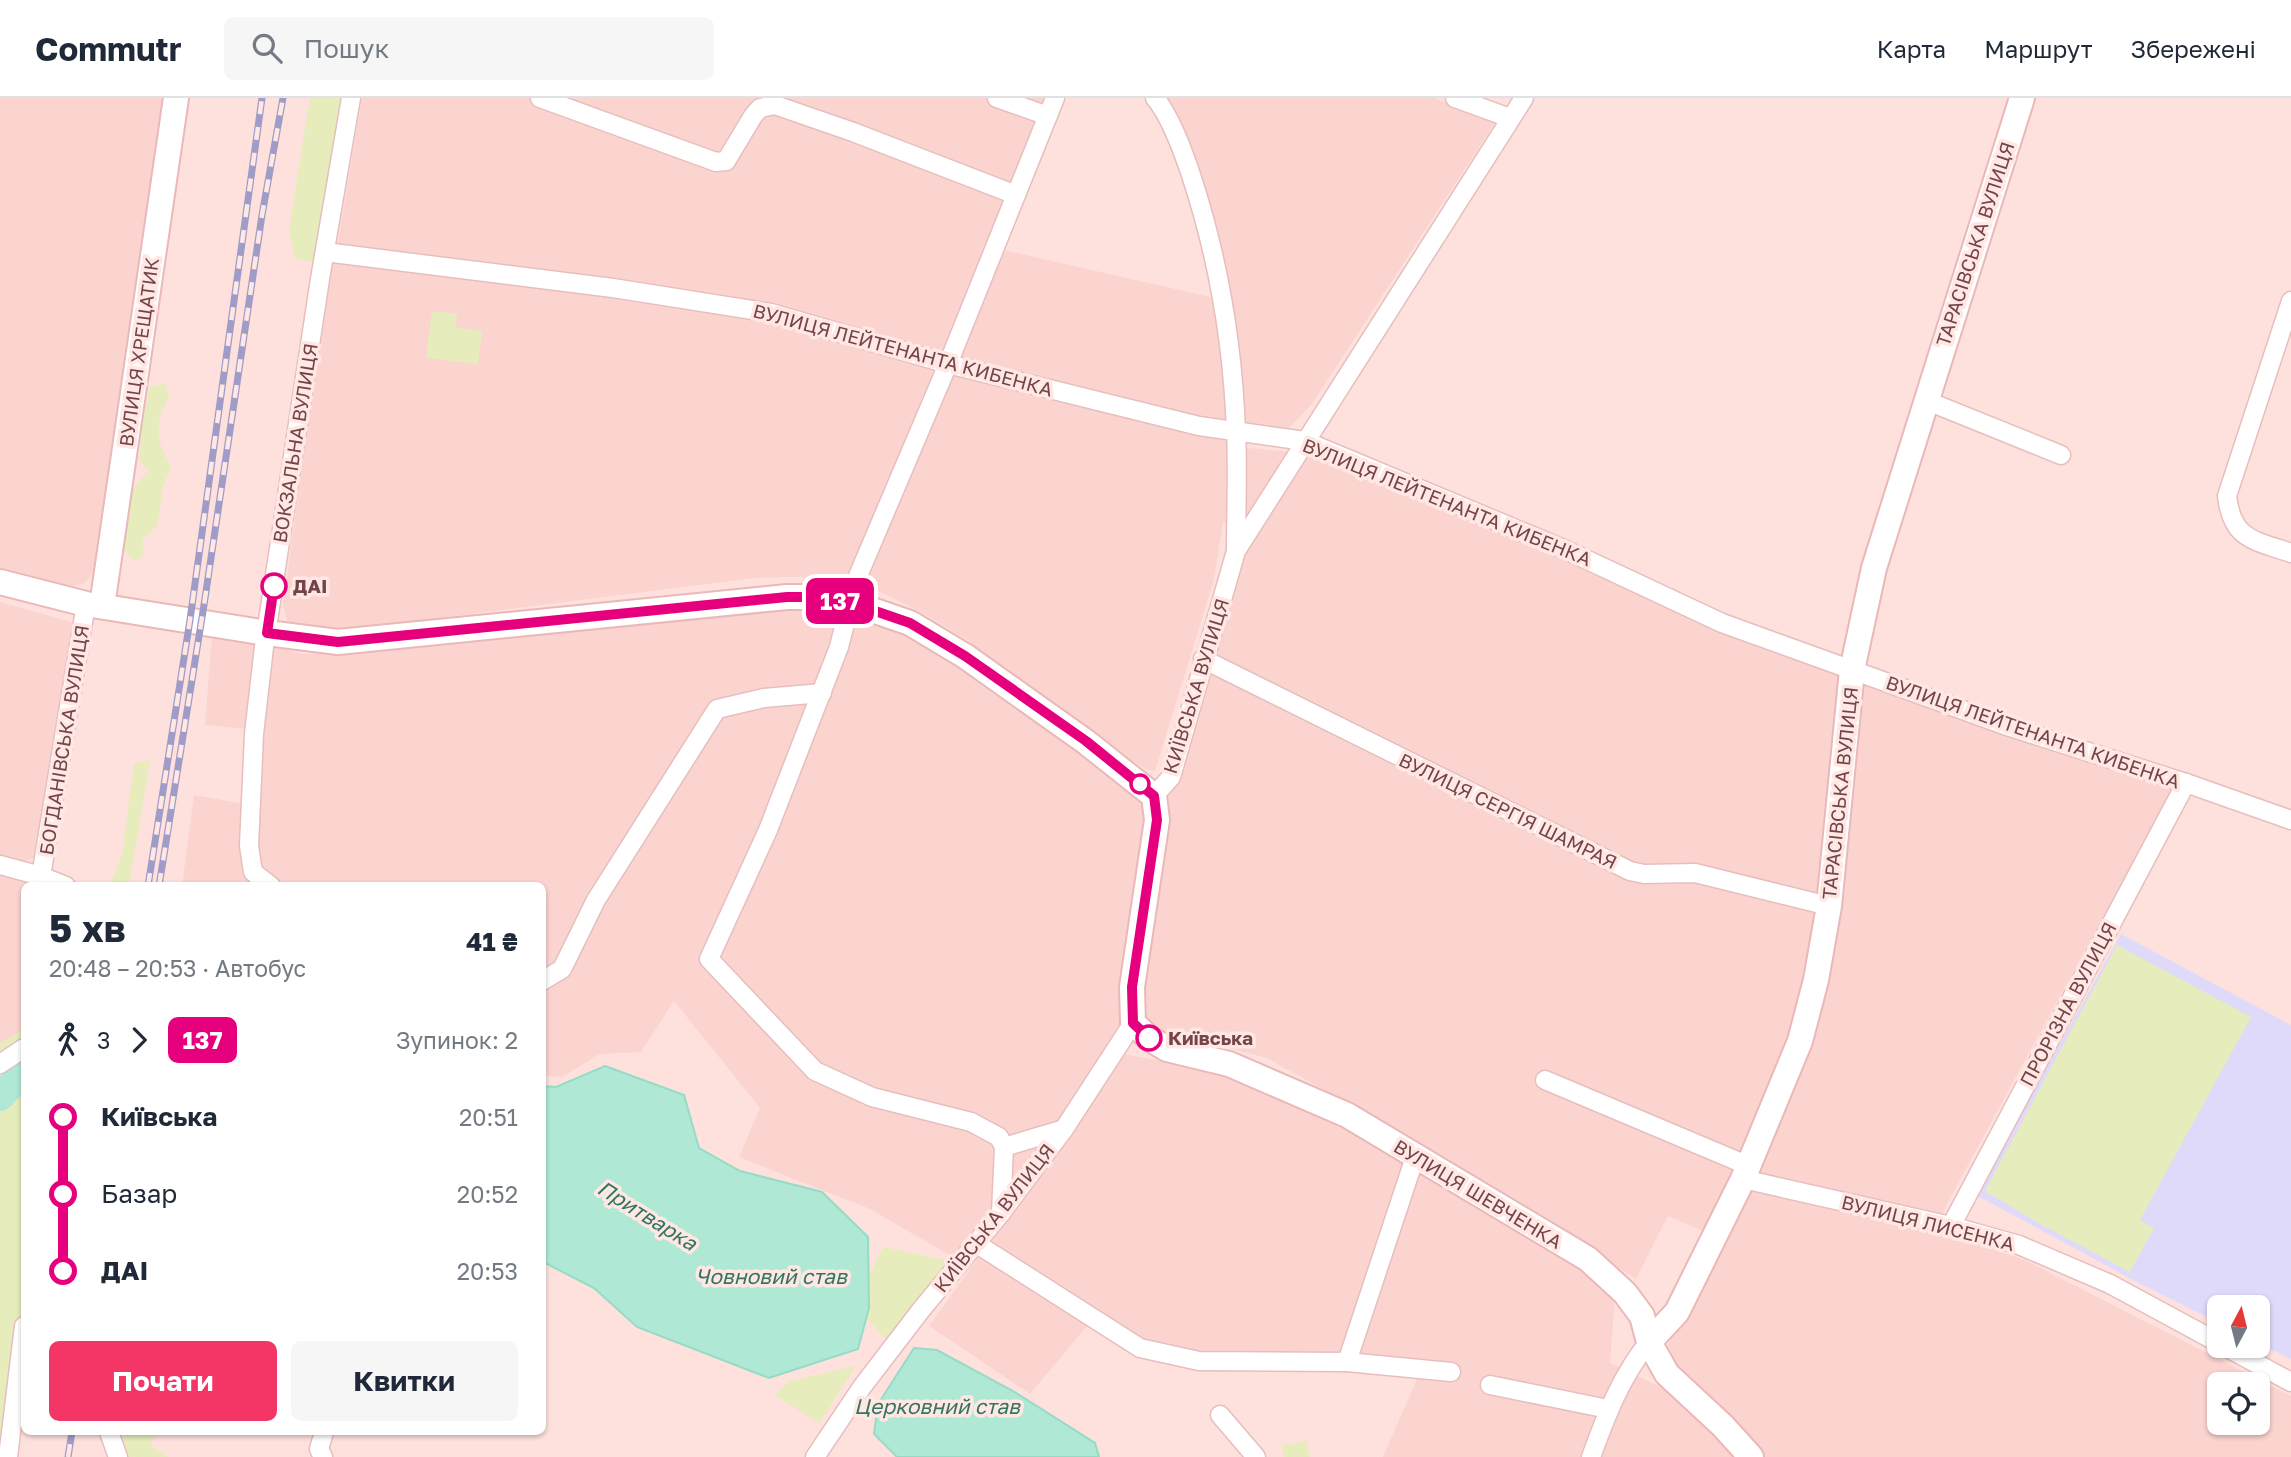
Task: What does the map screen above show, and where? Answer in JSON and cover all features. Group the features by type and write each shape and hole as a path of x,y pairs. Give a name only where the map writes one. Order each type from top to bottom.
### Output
{"street":[{"name":"ВУЛИЦЯ ХРЕЩАТИК","path":"94,605 176,98"},
{"name":"ВОКЗАЛЬНА ВУЛИЦЯ","path":"266,882 253,872 249,846 254,734 325,252 351,98"},
{"path":"540,98 716,162 726,161 760,108 775,105 1016,195"},
{"path":"997,98 1048,116"},
{"path":"1001,1213 1004,1147 999,1137 971,1122 872,1097 815,1071 709,959 768,831 839,647 849,614 849,602 1055,98"},
{"path":"1155,98 1186,159 1204,215 1230,345 1236,433 1236,551"},
{"path":"1455,98 1510,118"},
{"name":"КИЇВСЬКА ВУЛИЦЯ","path":"815,1457 862,1387 921,1310 977,1244 1064,1129 1133,1023 1132,987 1157,820 1154,796 1171,777 1236,551 1524,98"},
{"name":"ТАРАСІВСЬКА ВУЛИЦЯ","path":"1591,1457 1608,1409 1636,1357 1677,1312 1746,1173 1800,1041 1816,980 1829,906 1852,670 1874,568 2022,98"},
{"name":"ВУЛИЦЯ ЛЕЙТЕНАНТА КИБЕНКА","path":"325,252 613,288 771,313 948,364 1199,426 1305,441 1566,550 1722,623 2010,727 2186,783 2291,820"},
{"path":"2291,301 2227,496 2230,515 2239,531 2256,541 2291,553"},
{"path":"1925,400 2062,455"},
{"path":"0,582 94,605 338,642 787,597 819,597 849,602 910,623 965,656 1086,741 1154,796"},
{"name":"БОГДАНІВСЬКА ВУЛИЦЯ","path":"0,865 41,876 94,605"},
{"name":"ВУЛИЦЯ СЕРГІЯ ШАМРАЯ","path":"1203,659 1630,871 1644,874 1695,873 1829,906"},
{"path":"546,979 562,969 596,901 718,709 764,698 821,693"},
{"name":"ПРОРІЗНА ВУЛИЦЯ","path":"1951,1226 2186,783"},
{"path":"41,876 56,882"},
{"name":"ВУЛИЦЯ ШЕВЧЕНКА","path":"1133,1023 1149,1038 1167,1049 1229,1065 1347,1115 1588,1259 1626,1293 1642,1316 1649,1342 1667,1374 1723,1426 1751,1457"},
{"path":"0,1064 21,1050"},
{"name":"ВУЛИЦЯ ЛИСЕНКА","path":"1545,1080 1746,1173 2019,1245 2110,1284 2207,1337"},
{"path":"1004,1147 1064,1129"},
{"path":"1347,1362 1415,1157"},
{"path":"977,1244 1140,1348 1199,1361 1347,1362 1451,1372"},
{"path":"8,1457 21,1351"},
{"path":"2246,1358 2291,1382"},
{"path":"1490,1385 1608,1409"},
{"path":"1220,1415 1256,1457"},
{"path":"110,1435 118,1457"},
{"path":"323,1435 319,1448 323,1457"}],"shaded area":[{"path":"0,98 168,98 96,567 83,584 69,587 0,571"},
{"path":"362,98 1045,98 986,246 1215,298 1227,414 1227,446 1292,452 1249,519 1223,522 1214,580 1155,771 1148,770 1043,707 969,641 919,611 868,586 835,576 754,578 354,629 303,628 287,621 283,604 328,280 338,242"},
{"path":"1164,98 1434,98 1496,121 1312,404 1288,429 1241,422 1237,358"},
{"path":"1312,449 1842,672 1822,872 1805,985 1788,1043 1705,1232 1668,1216 1636,1279 1446,1158 1267,1058 1155,1030 1141,1010 1169,792 1180,768 1243,560"},
{"path":"0,602 78,624 33,858 22,862 0,856"},
{"path":"795,607 860,614 928,645 1018,703 1146,801 1149,835 1125,980 1119,1036 1062,1123 956,1259 870,1209 739,1157 760,1108 674,1001 641,1052 600,1054 562,1077 546,1075 546,882 183,882 194,795 256,806 258,730 205,725 212,634 302,654 365,652"},
{"path":"1860,682 2173,788 1942,1213 1758,1173 1814,1034 1832,967 1843,902"},
{"path":"0,873 34,882 21,882 21,1032 0,1043"},
{"path":"2121,934 2291,1025 2291,1359 2270,1349 2270,1295 2207,1295 2207,1317 1976,1195"},
{"path":"1125,1054 1249,1079 1403,1157 1578,1259 1615,1296 1610,1363 1679,1396 1738,1457 1383,1457 1424,1363 1209,1356 1147,1342 1097,1314 1030,1394 929,1326"},
{"path":"1748,1191 1942,1233 2025,1260 2207,1353 2207,1358 2217,1358 2244,1372 2207,1372 2207,1435 2270,1435 2270,1385 2291,1396 2291,1457 1764,1457 1677,1370 1668,1345"}],"green space":[{"path":"310,98 344,98 314,262 295,259 289,228"},
{"path":"432,311 457,314 456,327 482,331 478,364 426,358"},
{"path":"165,384 169,396 158,432 171,467 163,486 157,526 142,540 144,553 135,562 123,550 133,488 149,470 139,460 143,418 150,386"},
{"path":"150,761 130,882 111,882 122,855 134,763"},
{"path":"2117,945 2251,1017 2140,1220 2154,1228 2130,1272 1985,1191"},
{"path":"21,1032 21,1388 0,1457 0,1043"},
{"path":"883,1247 950,1261 888,1341 855,1306"},
{"path":"856,1366 819,1423 775,1395 789,1381"},
{"path":"123,1435 156,1435 150,1445 168,1457 127,1457"},
{"path":"1307,1441 1309,1457 1284,1457 1282,1445"}],"water":[{"name":"Човновий став","path":"605,1066 684,1095 699,1148 740,1171 822,1192 868,1237 869,1308 858,1349 769,1378 637,1327 594,1288 546,1264 546,1086 556,1087"},
{"name":"Церковний став","path":"914,1348 937,1350 1013,1391 1095,1443 1099,1457 897,1457 874,1434 878,1404"}],"waterway":[{"name":"Притварка","path":"0,1097 21,1075"}],"railway":[{"path":"149,882 190,620 262,98"},
{"path":"160,882 262,215 283,98"},
{"path":"68,1457 72,1435"}],"bus line":[{"name":"137","path":"274,586 267,633 338,642 787,597 819,597 849,602 910,623 965,656 1086,741 1154,796 1157,820 1132,987 1133,1023 1149,1038"}],"place":[{"name":"ДАІ","path":"274,586"},
{"name":"Київська","path":"1149,1038"}]}
